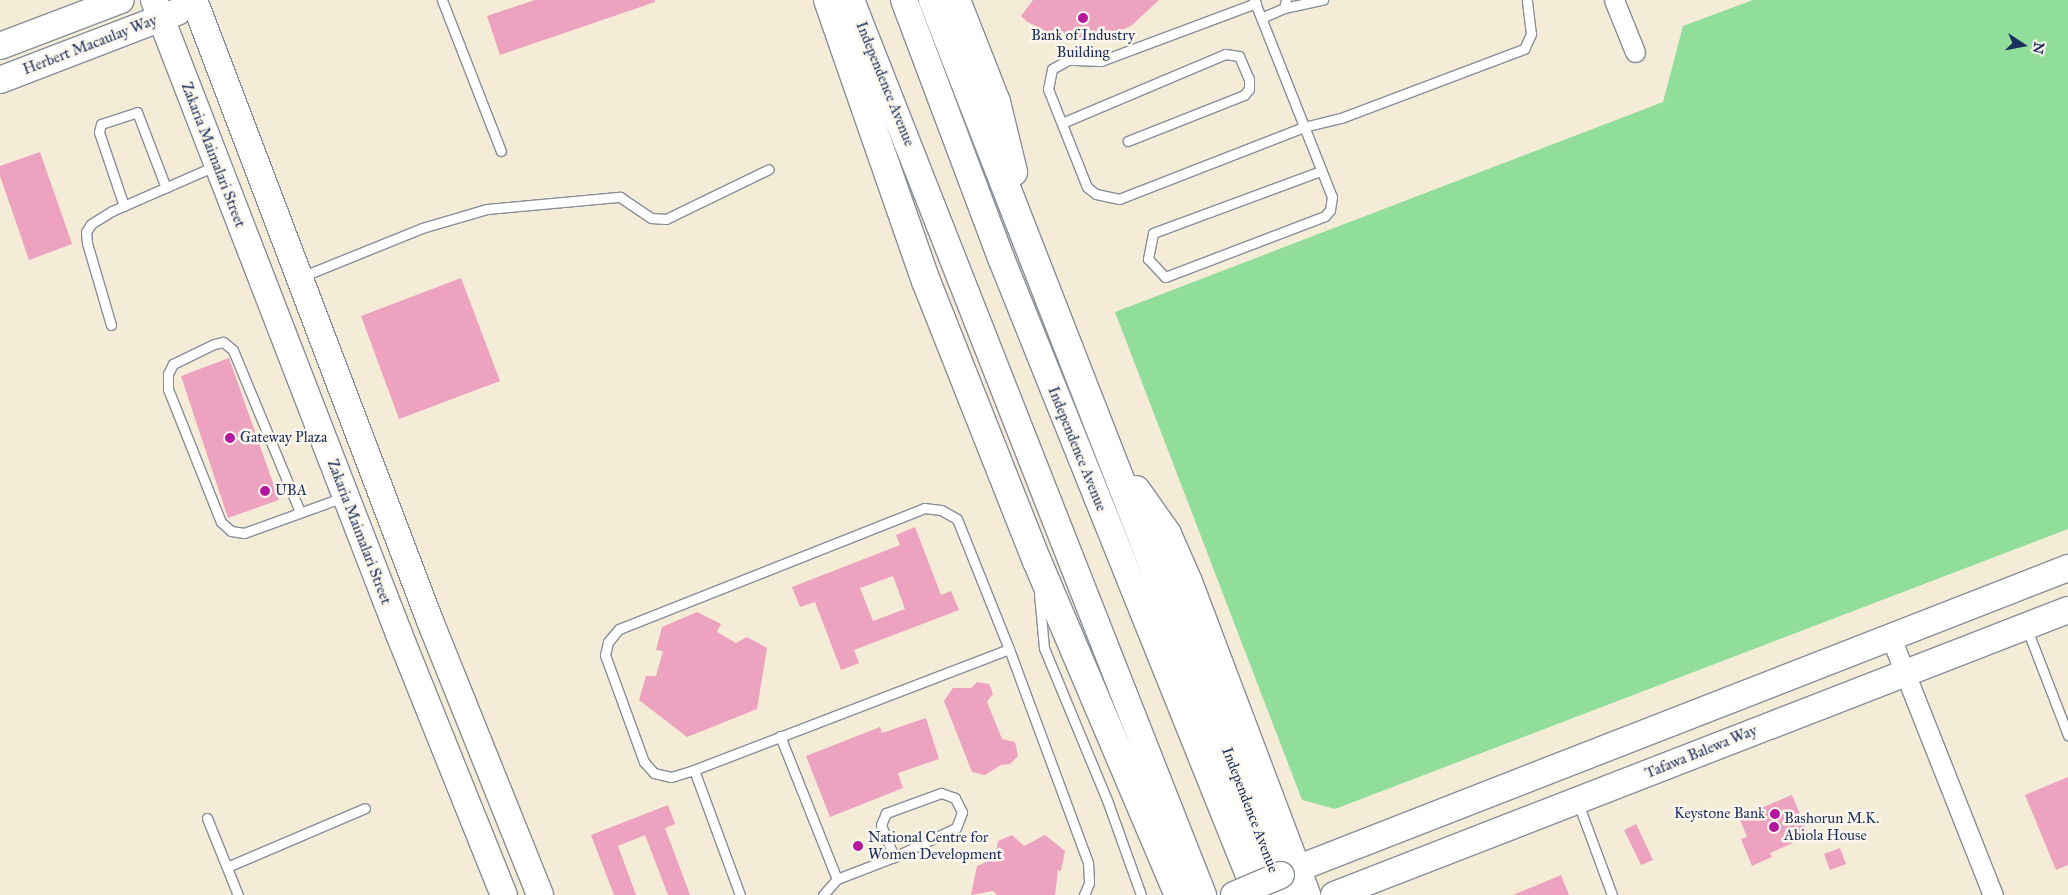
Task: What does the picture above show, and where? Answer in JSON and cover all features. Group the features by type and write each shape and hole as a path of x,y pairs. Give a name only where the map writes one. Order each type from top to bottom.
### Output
{"main road":[{"name":"Herbert Macaulay Way","path":"0,46 121,0"},
{"name":"Independence Avenue","path":"828,0 926,281 1037,561 1179,895"},
{"name":"Independence Avenue","path":"851,0 1079,574 1203,895"},
{"name":"Independence Avenue","path":"904,0 1001,258 1257,895"},
{"name":"Independence Avenue","path":"933,0 1022,233 1117,468 1156,538 1286,879 1306,895"},
{"path":"956,0 996,102 1007,140 1022,233"},
{"name":"Herbert Macaulay Way","path":"0,80 157,9 200,2"},
{"path":"200,2 299,278 430,621 540,895"},
{"name":"Zakaria Maimalari Street","path":"157,9 379,583 504,895"},
{"path":"1234,895 1286,879 1890,635 2068,568"},
{"path":"379,583 410,569"},
{"name":"Tafawa Balewa Way","path":"1334,895 1905,671 2068,610"}],"street":[{"path":"1614,0 1635,52"},
{"path":"1890,635 1993,895"}],"lane":[{"path":"442,0 501,151"},
{"path":"1262,18 1285,4 1323,0"},
{"path":"1321,171 1153,233 1148,259 1165,277 1324,216 1330,210 1332,197 1321,171 1304,127 1262,18 1255,2 1101,61 1068,60 1052,69 1048,89 1087,187 1096,194 1119,199 1304,127 1341,118 1524,49 1531,34 1527,0"},
{"path":"1062,123 1225,54 1240,56 1249,78 1249,89 1244,95 1128,141"},
{"path":"124,206 98,132 101,124 137,112 166,188"},
{"path":"111,325 86,232 91,224 124,206 218,165"},
{"path":"299,278 422,228 488,209 620,197 651,218 666,219 769,169"},
{"path":"300,512 233,350 223,342 214,344 174,364 168,374 168,389 221,522 231,531 244,533 345,496"},
{"path":"1008,649 694,770 671,777 654,773 644,762 608,672 605,655 608,642 619,629 908,512 924,508 942,510 957,519 1008,649 1088,864 1089,882 1084,895"},
{"path":"1037,561 1044,648 1107,800 1141,895"},
{"path":"2026,626 2068,735"},
{"path":"780,736 836,879"},
{"path":"694,770 740,895"},
{"path":"823,895 836,879 894,857 956,828 962,812 955,798 940,793 886,814 881,825 894,857"},
{"path":"1577,801 1612,895"},
{"path":"227,867 365,808"},
{"path":"207,818 238,895"}],"green space":[{"path":"1753,0 2068,0 2068,529 1335,809 1302,800 1115,312 1663,102 1683,26"}],"building":[{"path":"535,0 655,0 655,2 500,55 487,16"},
{"name":"Bank of Industry Building","path":"1033,0 1159,0 1131,26 1115,33 1089,39 1049,33 1026,21 1021,16"},
{"path":"40,152 72,244 29,260 0,176 0,166"},
{"path":"461,278 500,381 399,419 361,316"},
{"name":"Gateway Plaza","path":"229,358 279,500 228,518 181,376"},
{"path":"915,527 941,595 951,591 959,610 854,650 859,663 841,670 815,602 800,607 792,587 900,545 896,535","holes":["893,576 905,609 873,621 860,588"]},
{"path":"697,612 721,624 717,632 736,643 747,637 767,648 757,709 687,737 639,700 646,676 656,676 663,651 656,650 662,627"},
{"path":"977,682 989,684 993,694 987,702 1002,739 1015,742 1018,756 1010,764 1001,765 985,775 972,772 944,701 953,688 971,688"},
{"path":"926,718 939,759 898,773 903,788 830,817 806,756 880,727 882,733"},
{"path":"2068,777 2068,865 2056,870 2025,795"},
{"name":"Bashorun M.K. Abiola House","path":"1792,795 1809,836 1770,853 1772,857 1752,866 1741,839 1747,837 1739,817"},
{"path":"668,805 675,824 665,828 690,895 668,895 645,835 618,846 636,895 614,895 591,835"},
{"path":"1636,824 1653,860 1641,865 1624,830"},
{"path":"1012,835 1024,846 1045,835 1065,851 1061,871 1058,870 1055,895 997,895 993,891 971,895 977,866 995,858 998,841"},
{"path":"1840,848 1846,864 1830,870 1824,854"},
{"path":"1561,875 1569,895 1513,895"}],"place":[{"name":"Bank of Industry Building","path":"1083,18"},
{"name":"Gateway Plaza","path":"230,438"},
{"name":"UBA","path":"265,491"},
{"name":"Keystone Bank","path":"1775,814"},
{"name":"Bashorun M.K. Abiola House","path":"1774,827"},
{"name":"National Centre for Women Development","path":"858,846"}]}
